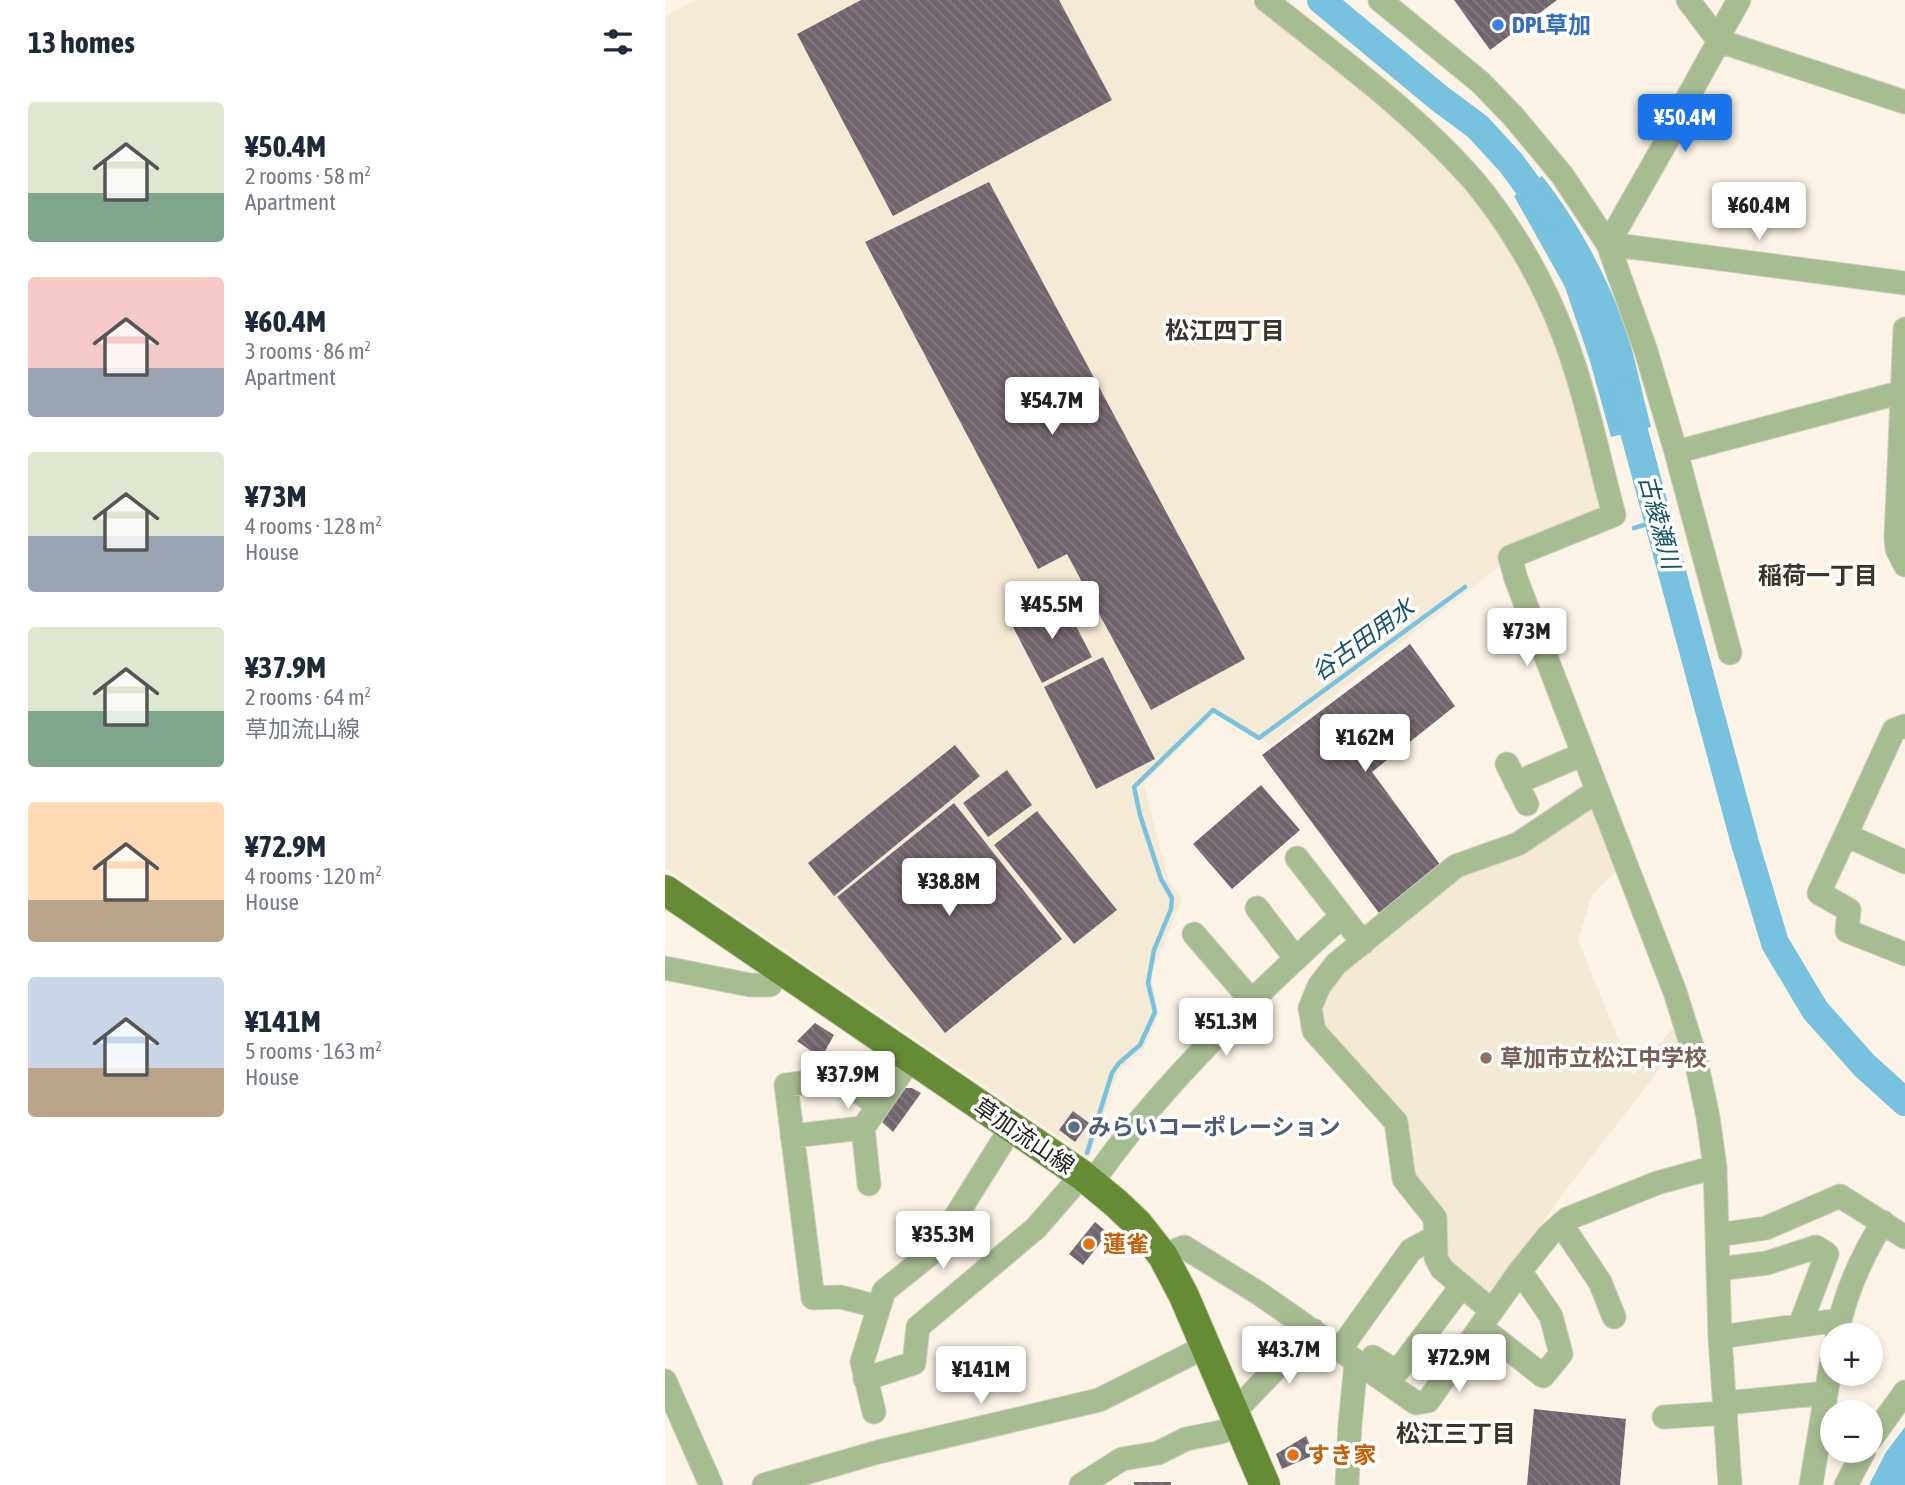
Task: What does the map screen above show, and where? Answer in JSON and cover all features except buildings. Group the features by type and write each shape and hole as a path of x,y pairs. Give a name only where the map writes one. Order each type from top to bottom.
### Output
{"main road":[{"name":"草加流山線","path":"665,890 1087,1179 1137,1223 1163,1256 1184,1296 1265,1485"}],"street":[{"path":"1266,0 1415,121 1474,182 1525,253 1564,336 1614,515 1510,557 1516,579 1686,1024 1708,1117 1715,1167 1720,1337 1730,1485"},
{"path":"1380,0 1480,82 1513,116 1562,175 1608,244 1626,290 1677,453 1730,653"},
{"path":"1688,0 1718,40 1905,102"},
{"path":"1608,244 1677,123 1682,108 1739,0"},
{"path":"1608,244 1905,283"},
{"path":"1905,329 1896,537 1897,549 1905,565"},
{"path":"1677,453 1902,392"},
{"path":"1905,726 1894,730 1819,893 1849,910 1847,931 1905,954"},
{"path":"1527,804 1511,773 1583,754"},
{"path":"1520,1271 1551,1316 1561,1354 1543,1376 1442,1269 1436,1258 1435,1218 1403,1179 1396,1122 1314,1031 1310,1008 1319,986 1336,964 1456,866 1518,844 1597,791"},
{"path":"1846,835 1905,862"},
{"path":"1297,858 1363,943"},
{"path":"1257,908 1296,959"},
{"path":"865,1379 914,1363 918,1327 1036,1228 1087,1179 1251,1000 1341,917"},
{"path":"1194,934 1251,1000"},
{"path":"665,968 750,985 770,985 781,969"},
{"path":"869,1184 863,1128 910,1059"},
{"path":"879,1106 841,1078 786,1085 813,1298 841,1297 879,1307"},
{"path":"792,1136 863,1128"},
{"path":"874,1412 862,1362 884,1291 934,1251 1011,1128"},
{"path":"1348,1350 1416,1403 1428,1401 1520,1271 1567,1219 1657,1183 1715,1167"},
{"path":"1717,1235 1766,1228 1840,1196 1905,1237"},
{"path":"1840,1323 1861,1261 1883,1222"},
{"path":"1561,1224 1600,1282 1614,1317"},
{"path":"1347,1485 1350,1424 1348,1350 1411,1250 1435,1237"},
{"path":"1163,1256 1184,1247 1348,1350 1397,1372 1461,1287"},
{"path":"1718,1269 1767,1263 1816,1247 1827,1254 1800,1325"},
{"path":"1720,1337 1800,1325 1820,1327"},
{"path":"1081,1485 1122,1459 1158,1454 1186,1439 1221,1432 1237,1418 1313,1329"},
{"path":"764,1485 878,1452 1099,1400 1207,1346"},
{"path":"665,1381 711,1485"},
{"path":"1811,1485 1827,1386"},
{"path":"1883,1422 1905,1392"},
{"path":"1664,1417 1826,1393"},
{"path":"1846,1485 1858,1463"}],"shaded area":[{"path":"696,0 1250,0 1433,147 1507,242 1543,304 1566,359 1604,510 1499,552 1500,566 1270,745 1216,713 1144,783 1168,880 1182,899 1151,975 1158,1016 1144,1048 1118,1072 1090,1158 665,868 665,16"},
{"name":"草加市立松江中学校","path":"1590,807 1597,811 1619,868 1592,895 1578,940 1633,1075 1677,1023 1682,1041 1564,1192 1493,1292 1478,1294 1445,1260 1409,1179 1403,1123 1320,1027 1321,995 1329,984 1452,877"}],"water":[{"path":"1542,176 1579,229 1609,287 1629,339 1651,427 1611,437 1590,361 1565,287 1514,196"},
{"path":"1905,1427 1905,1485 1869,1485 1880,1463 1883,1463 1886,1452"}],"waterway":[{"name":"古綾瀬川","path":"1321,0 1478,127 1511,163 1549,215"},
{"name":"古綾瀬川","path":"1624,394 1745,843 1775,943 1815,1010 1864,1065 1905,1102"},
{"name":"谷古田用水","path":"1634,528 1658,521"},
{"name":"谷古田用水","path":"1087,1153 1112,1073 1119,1063 1140,1045 1155,1012 1148,983 1154,950 1171,909 1172,898 1161,879 1140,815 1134,787 1213,710 1259,738 1465,587"}],"place":[{"name":"DPL草加","path":"1498,25"},
{"name":"草加市立松江中学校","path":"1486,1058"},
{"name":"みらいコーポレーション","path":"1074,1127"},
{"name":"蓮雀","path":"1089,1244"},
{"name":"すき家","path":"1293,1455"}],"district":[{"name":"松江四丁目","path":"1225,331"},
{"name":"稲荷一丁目","path":"1818,576"},
{"name":"松江三丁目","path":"1456,1434"}]}
